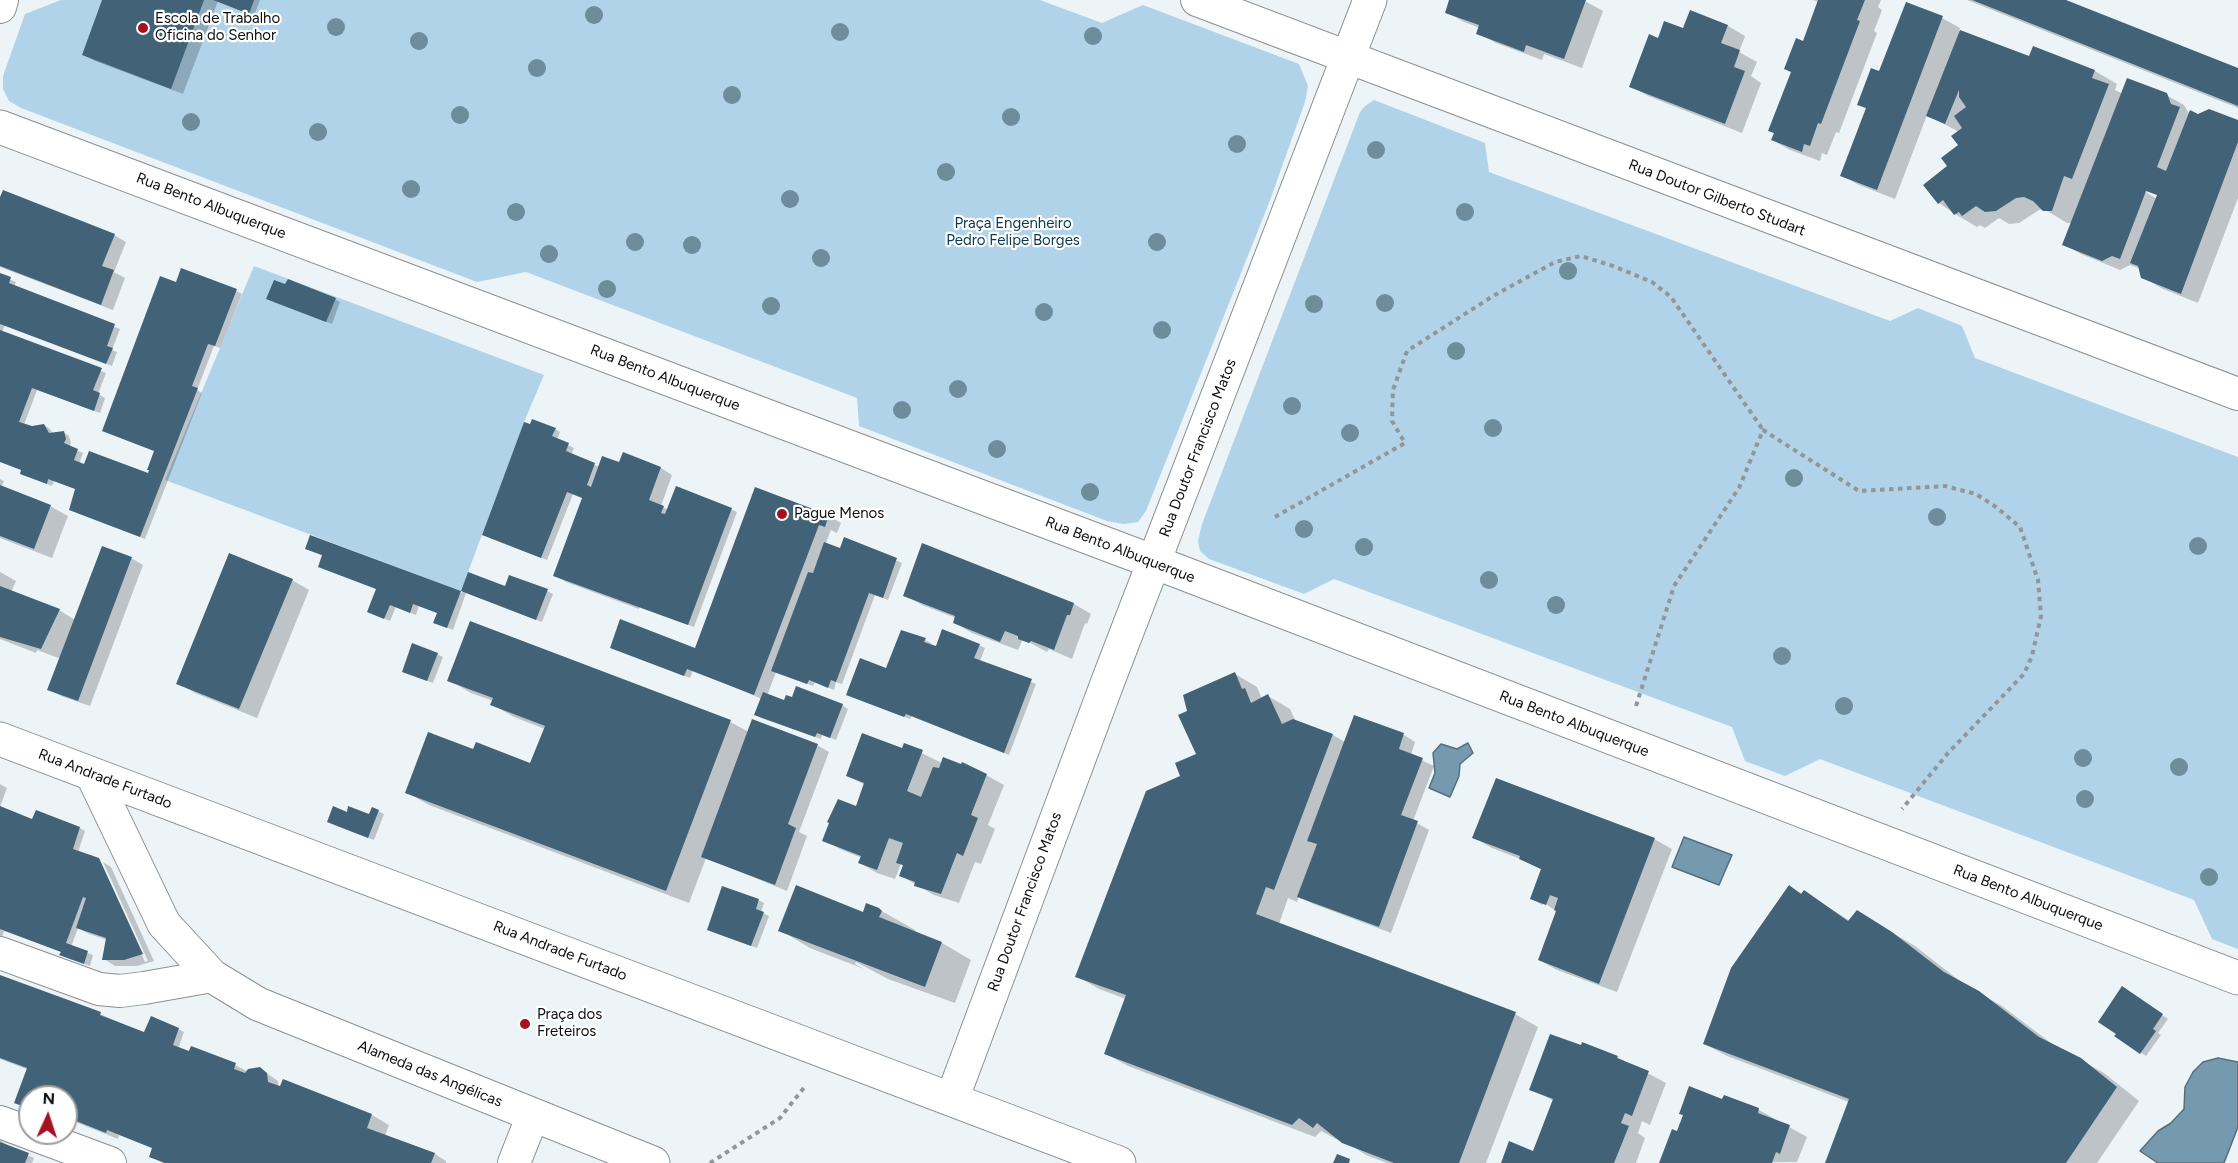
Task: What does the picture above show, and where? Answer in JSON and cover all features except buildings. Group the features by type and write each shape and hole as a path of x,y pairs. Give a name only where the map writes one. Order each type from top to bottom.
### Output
{"street":[{"path":"0,7 2,0"},
{"name":"Rua Doutor Gilberto Studart","path":"1197,0 2238,394"},
{"name":"Rua Doutor Francisco Matos","path":"952,1099 1154,562 1370,0"},
{"name":"Rua Bento Albuquerque","path":"0,127 1154,562 2238,978"},
{"name":"Rua Andrade Furtado","path":"0,739 1119,1163"},
{"name":"Alameda das Angélicas","path":"92,774 164,924 212,976 258,1004 653,1163"},
{"path":"0,953 99,990 120,991 212,976"},
{"path":"514,1163 533,1116"},
{"path":"0,1122 110,1163"}],"path":[{"path":"1275,517 1405,443 1392,421 1393,390 1407,351 1493,296 1555,262 1581,256 1652,282 1671,297 1763,430 1859,491 1945,486 1976,494 2020,527 2038,580 2042,616 2032,656 2024,674 1948,753 1876,840"},
{"path":"1624,742 1674,586 1739,488 1763,430"},
{"path":"710,1163 780,1118 808,1082"}],"green space":[{"name":"Praça Engenheiro Pedro Felipe Borges","path":"61,0 1040,0 1102,23 1143,5 1299,64 1308,86 1305,102 1269,203 1146,511 1138,522 1124,524 1107,521 859,426 857,398 526,272 477,282 21,108 9,101 3,89 3,76 25,14"},
{"path":"1374,100 1485,143 1489,172 1890,321 1918,308 1962,326 1975,358 2238,457 2238,949 2212,939 2194,900 1820,759 1785,776 1745,761 1732,727 1334,579 1304,594 1209,559 1200,551 1198,541 1202,524 1360,112"},
{"path":"254,266 544,375 524,422 461,591 165,480"}],"shaded area":[{"path":"1468,743 1473,753 1460,764 1459,776 1450,797 1429,788 1435,773 1433,753 1441,744 1457,749"},
{"path":"1684,837 1732,855 1719,885 1672,867"},
{"path":"2218,1058 2238,1062 2238,1127 2224,1163 2158,1163 2140,1151 2158,1131 2171,1123 2184,1109 2185,1087 2193,1072 2203,1062"}],"place":[{"name":"Escola de Trabalho Oficina do Senhor","path":"143,28"},
{"name":"Pague Menos","path":"782,514"},
{"name":"Praça dos Freteiros","path":"525,1024"}]}
